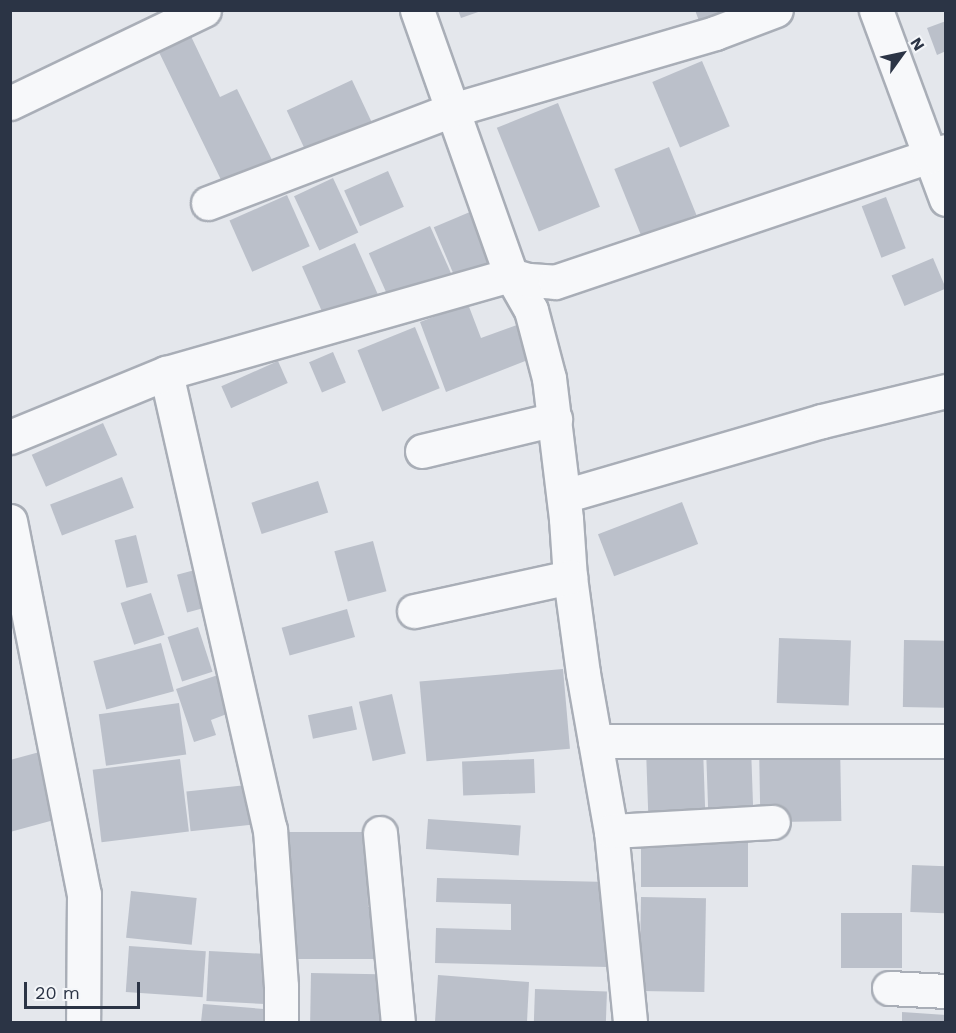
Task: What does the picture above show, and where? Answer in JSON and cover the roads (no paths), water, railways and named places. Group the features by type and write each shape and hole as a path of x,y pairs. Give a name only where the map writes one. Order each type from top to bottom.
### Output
{"street":[{"path":"10,103 204,10"},
{"path":"417,10 512,275 531,310 541,342 555,419 570,577 611,831 636,1022"},
{"path":"208,203 452,110 715,33 776,10"},
{"path":"876,10 938,153 945,199"},
{"path":"10,437 166,373 512,275 529,280 555,282 938,153"},
{"path":"166,373 270,829 281,986 281,1023"},
{"path":"564,495 822,421 945,392"},
{"path":"422,451 555,419"},
{"path":"12,539 84,894 84,1023"},
{"path":"414,611 570,577"},
{"path":"595,741 945,741"},
{"path":"611,831 773,822"},
{"path":"380,833 398,1023"},
{"path":"889,988 945,991"}]}
